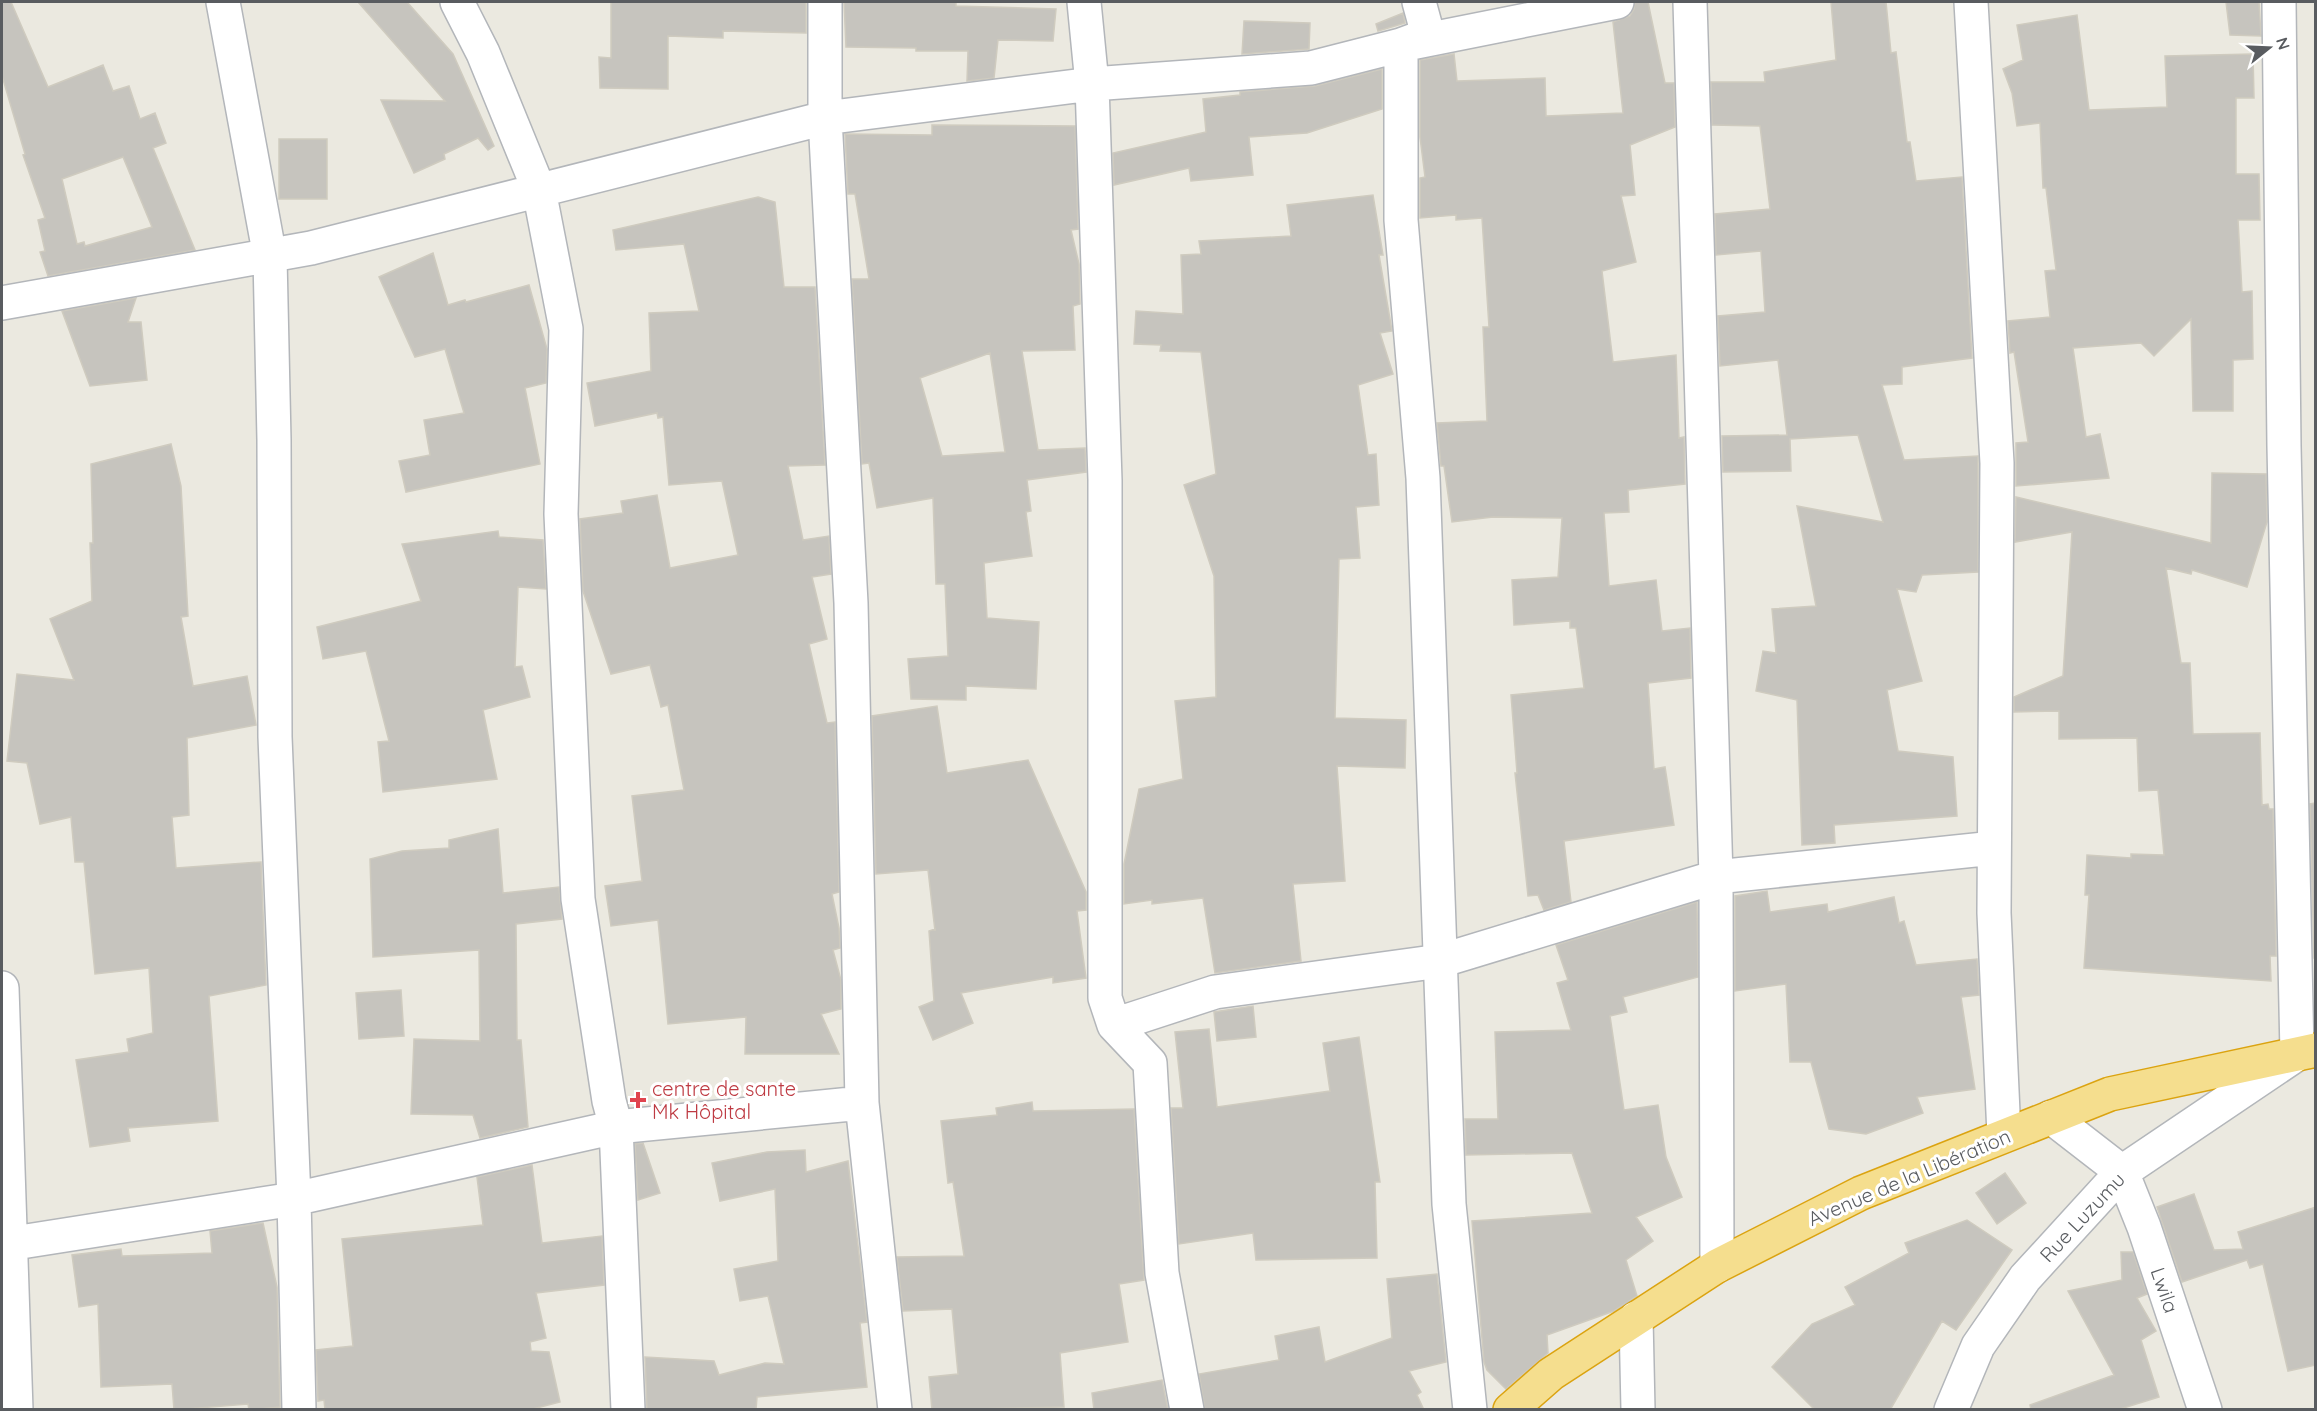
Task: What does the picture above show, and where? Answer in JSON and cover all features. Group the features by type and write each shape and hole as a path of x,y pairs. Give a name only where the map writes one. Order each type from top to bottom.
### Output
{"highway":[{"name":"Avenue de la Libération","path":"1510,1410 1551,1374 1717,1266 1861,1193 2110,1094 2306,1052"}],"street":[{"path":"223,2 270,257 274,452 274,738 294,1199 299,1410"},
{"path":"457,2 483,53 539,190 566,329 561,514 578,898 609,1101 616,1127 628,1410"},
{"path":"825,2 825,118 850,603 862,1103 895,1410"},
{"path":"1084,2 1092,84 1105,480 1105,998 1114,1025 1150,1063 1162,1273 1187,1410"},
{"path":"1401,45 1428,34 1419,2"},
{"path":"2,303 311,248 825,118 1092,84 1311,68 1401,45 1617,2"},
{"path":"1690,2 1716,877 1717,1266"},
{"path":"1971,2 1997,463 1994,913 2004,1135"},
{"path":"2279,2 2284,446 2306,1052"},
{"path":"1401,45 1401,220 1423,478 1449,1204 1470,1410"},
{"path":"1114,1025 1215,992 1440,961 1716,877 1994,848"},
{"path":"2,988 5,1244 16,1410"},
{"name":"Rue Luzumu","path":"1951,1408 1978,1346 2025,1278 2122,1172 2306,1052"},
{"path":"5,1244 294,1199 616,1127 862,1103"},
{"path":"2051,1117 2122,1172"},
{"name":"Lwila","path":"2122,1172 2144,1227 2205,1410"},
{"path":"1636,1318 1638,1410"}],"building":[{"path":"2,2 11,2 48,87 103,65 113,91 129,86 140,119 155,113 166,143 153,148 195,250 48,276 40,252 45,251 38,220 45,218 23,155 25,154 2,76","holes":["123,157 152,227 85,246 84,242 77,244 62,179"]},
{"path":"358,2 407,2 453,54 494,146 488,150 478,138 444,154 445,159 414,173 381,100 445,101"},
{"path":"611,2 806,2 806,33 723,31 723,38 668,36 668,89 600,88 599,57 611,58"},
{"path":"844,2 956,2 956,6 1056,9 1053,41 998,40 994,78 967,81 968,51 846,47"},
{"path":"1635,2 1648,2 1665,83 1674,83 1675,127 1630,145 1635,195 1621,196 1636,262 1602,271 1613,362 1676,355 1679,438 1684,437 1685,484 1628,490 1629,512 1604,513 1609,586 1656,580 1662,631 1690,628 1691,678 1648,683 1654,769 1665,767 1674,825 1564,841 1571,902 1544,910 1538,895 1528,896 1515,773 1517,773 1511,695 1584,688 1576,628 1570,628 1570,621 1514,625 1512,580 1558,577 1562,518 1493,517 1452,522 1444,466 1441,466 1437,423 1487,421 1483,327 1489,327 1482,218 1456,220 1456,215 1420,218 1420,178 1425,177 1420,137 1420,60 1454,54 1457,81 1545,78 1546,116 1623,113 1613,22 1630,16"},
{"path":"1831,2 1886,2 1891,53 1896,52 1907,142 1910,142 1916,181 1962,177 1972,358 1902,367 1902,384 1882,385 1904,460 1978,456 1978,572 1922,575 1916,592 1897,589 1922,681 1887,690 1898,751 1953,757 1957,816 1834,825 1835,843 1802,845 1797,700 1756,691 1763,651 1776,653 1772,609 1816,606 1797,506 1883,522 1858,435 1790,439 1791,471 1723,472 1722,436 1787,435 1778,360 1720,366 1718,316 1765,312 1761,251 1716,255 1715,214 1770,209 1760,126 1712,125 1711,82 1765,82 1764,72 1836,60"},
{"path":"2226,2 2259,2 2261,36 2230,35"},
{"path":"1403,13 1405,23 1378,31 1376,24"},
{"path":"2077,15 2089,110 2167,107 2165,56 2253,54 2254,98 2236,98 2236,174 2259,174 2260,220 2238,220 2242,292 2252,291 2253,359 2233,360 2233,411 2193,411 2191,319 2154,356 2141,343 2073,348 2086,437 2100,434 2109,478 2016,486 2016,443 2028,442 2014,352 2010,353 2008,321 2050,317 2045,271 2056,270 2046,188 2043,188 2040,123 2017,126 2012,93 2003,69 2023,60 2017,25"},
{"path":"1244,21 1310,23 1309,49 1242,54"},
{"path":"1382,69 1382,109 1307,133 1249,137 1253,175 1191,181 1189,168 1114,185 1113,153 1206,132 1203,99 1240,95 1240,92 1315,86"},
{"path":"932,125 1075,126 1078,229 1071,230 1079,264 1080,304 1073,306 1075,350 1022,351 1038,450 1085,448 1086,472 1027,480 1031,511 1026,512 1032,556 984,563 987,618 1039,622 1036,689 966,686 966,700 911,699 908,659 948,656 945,584 936,584 933,498 877,508 869,463 862,464 852,279 869,279 855,194 848,194 845,134 932,135","holes":["990,353 1005,452 942,456 920,378"]},
{"path":"279,139 327,139 327,199 279,199"},
{"path":"1373,195 1383,255 1379,255 1392,331 1380,333 1393,374 1358,385 1368,455 1376,454 1379,505 1356,507 1360,558 1339,559 1335,718 1406,720 1405,768 1337,766 1345,881 1293,884 1301,961 1215,973 1203,898 1152,904 1152,900 1124,904 1124,864 1139,789 1183,779 1175,701 1216,697 1214,576 1184,485 1216,474 1201,352 1160,351 1161,345 1134,344 1136,311 1183,314 1181,255 1201,254 1199,241 1291,236 1287,205"},
{"path":"758,197 775,202 784,287 815,287 825,465 788,466 803,540 829,536 831,574 812,577 827,639 809,644 827,723 835,722 839,892 832,894 839,928 840,948 833,950 841,980 841,1009 821,1014 839,1054 745,1054 746,1017 668,1024 658,920 611,926 605,886 642,881 632,796 684,790 668,705 661,707 650,665 611,674 583,591 580,519 623,513 621,501 657,495 670,568 738,555 722,481 669,485 663,417 658,418 657,413 595,426 587,383 651,371 649,313 699,311 684,244 616,250 613,230"},
{"path":"433,253 448,305 529,285 547,349 546,383 525,388 540,464 406,492 399,461 430,455 424,420 464,413 445,349 415,357 379,277"},
{"path":"136,298 128,322 141,322 147,380 90,386 62,311"},
{"path":"171,444 181,486 188,616 181,617 193,686 247,676 256,725 187,738 189,815 172,817 176,868 261,862 266,985 209,996 218,1121 128,1128 130,1141 90,1147 76,1060 129,1052 127,1039 153,1033 149,968 95,974 84,862 75,862 71,817 40,824 27,763 7,761 17,674 74,680 50,619 92,601 91,464"},
{"path":"2212,473 2266,474 2267,522 2247,587 2192,570 2191,574 2166,568 2181,663 2190,663 2193,734 2260,733 2262,805 2268,804 2269,809 2273,809 2276,956 2270,956 2271,981 2084,968 2089,895 2085,895 2087,855 2131,858 2131,854 2164,855 2158,790 2139,791 2137,738 2059,739 2059,711 2014,712 2014,697 2063,676 2072,532 2015,542 2016,497 2211,543"},
{"path":"498,531 499,537 543,540 546,589 518,587 515,667 522,666 530,697 483,710 497,779 383,792 378,742 389,741 366,651 323,659 317,627 421,601 402,544"},
{"path":"937,706 947,773 1028,760 1086,892 1086,910 1077,911 1086,978 1053,983 1053,977 961,993 973,1023 933,1040 919,1007 934,1001 929,931 935,929 928,870 876,874 872,716"},
{"path":"2316,803 2316,958 2314,958 2310,804"},
{"path":"498,829 503,893 559,887 562,919 516,924 517,1040 521,1040 528,1127 480,1138 473,1115 411,1114 414,1039 480,1041 479,950 373,957 370,859 402,851 449,848 449,840"},
{"path":"1767,891 1770,912 1827,904 1828,912 1894,897 1899,923 1904,921 1916,965 1977,959 1979,995 1961,997 1975,1089 1917,1097 1923,1113 1866,1134 1829,1129 1811,1062 1790,1062 1786,984 1735,991 1735,896"},
{"path":"1697,902 1698,977 1623,997 1627,1012 1610,1016 1624,1110 1658,1105 1666,1157 1682,1197 1636,1217 1653,1241 1626,1260 1637,1296 1614,1311 1547,1335 1548,1353 1506,1389 1487,1370 1484,1362 1472,1221 1592,1213 1572,1153 1466,1155 1465,1119 1498,1119 1495,1032 1571,1030 1557,983 1568,980 1556,945"},
{"path":"401,990 404,1036 359,1039 356,993"},
{"path":"1253,1006 1256,1037 1217,1041 1214,1012"},
{"path":"1209,1029 1217,1107 1330,1091 1323,1043 1359,1037 1380,1182 1375,1182 1377,1258 1256,1260 1253,1233 1179,1244 1171,1108 1183,1108 1175,1032"},
{"path":"1032,1102 1033,1111 1134,1109 1144,1280 1119,1284 1128,1342 1060,1353 1064,1407 932,1410 929,1377 958,1374 952,1309 903,1311 897,1257 964,1256 953,1182 948,1183 941,1121 997,1115 996,1108"},
{"path":"643,1143 660,1193 638,1200 635,1144"},
{"path":"805,1150 806,1172 848,1161 867,1322 860,1323 867,1387 757,1397 756,1410 647,1410 645,1357 714,1361 719,1375 765,1363 784,1364 768,1296 740,1301 734,1269 778,1261 775,1189 720,1201 712,1163 767,1152"},
{"path":"532,1165 542,1243 602,1236 604,1285 536,1293 546,1338 530,1342 531,1351 549,1352 560,1402 529,1410 325,1410 324,1400 318,1401 316,1350 353,1346 342,1239 483,1225 477,1177"},
{"path":"2005,1173 2026,1203 1997,1224 1976,1193"},
{"path":"2194,1194 2214,1250 2243,1249 2238,1232 2316,1207 2316,1365 2288,1371 2263,1264 2250,1268 2247,1260 2182,1282 2157,1207"},
{"path":"1967,1220 2012,1250 1956,1330 1942,1321 1890,1410 1815,1410 1772,1367 1812,1324 1855,1305 1845,1287 1909,1253 1905,1243"},
{"path":"263,1223 277,1287 280,1407 249,1410 248,1404 174,1410 172,1384 101,1387 98,1304 79,1307 72,1255 121,1249 122,1256 212,1253 210,1231"},
{"path":"2121,1252 2133,1252 2147,1294 2137,1298 2156,1331 2141,1340 2159,1397 2117,1410 2031,1410 2030,1405 2114,1375 2068,1291 2122,1280"},
{"path":"1437,1274 1446,1362 1409,1371 1421,1392 1417,1395 1424,1410 1205,1410 1199,1374 1279,1360 1275,1336 1319,1327 1325,1362 1392,1338 1387,1279"},
{"path":"1162,1380 1168,1410 1094,1410 1092,1393"}],"place":[{"name":"centre de sante Mk Hôpital","path":"638,1100"}]}
